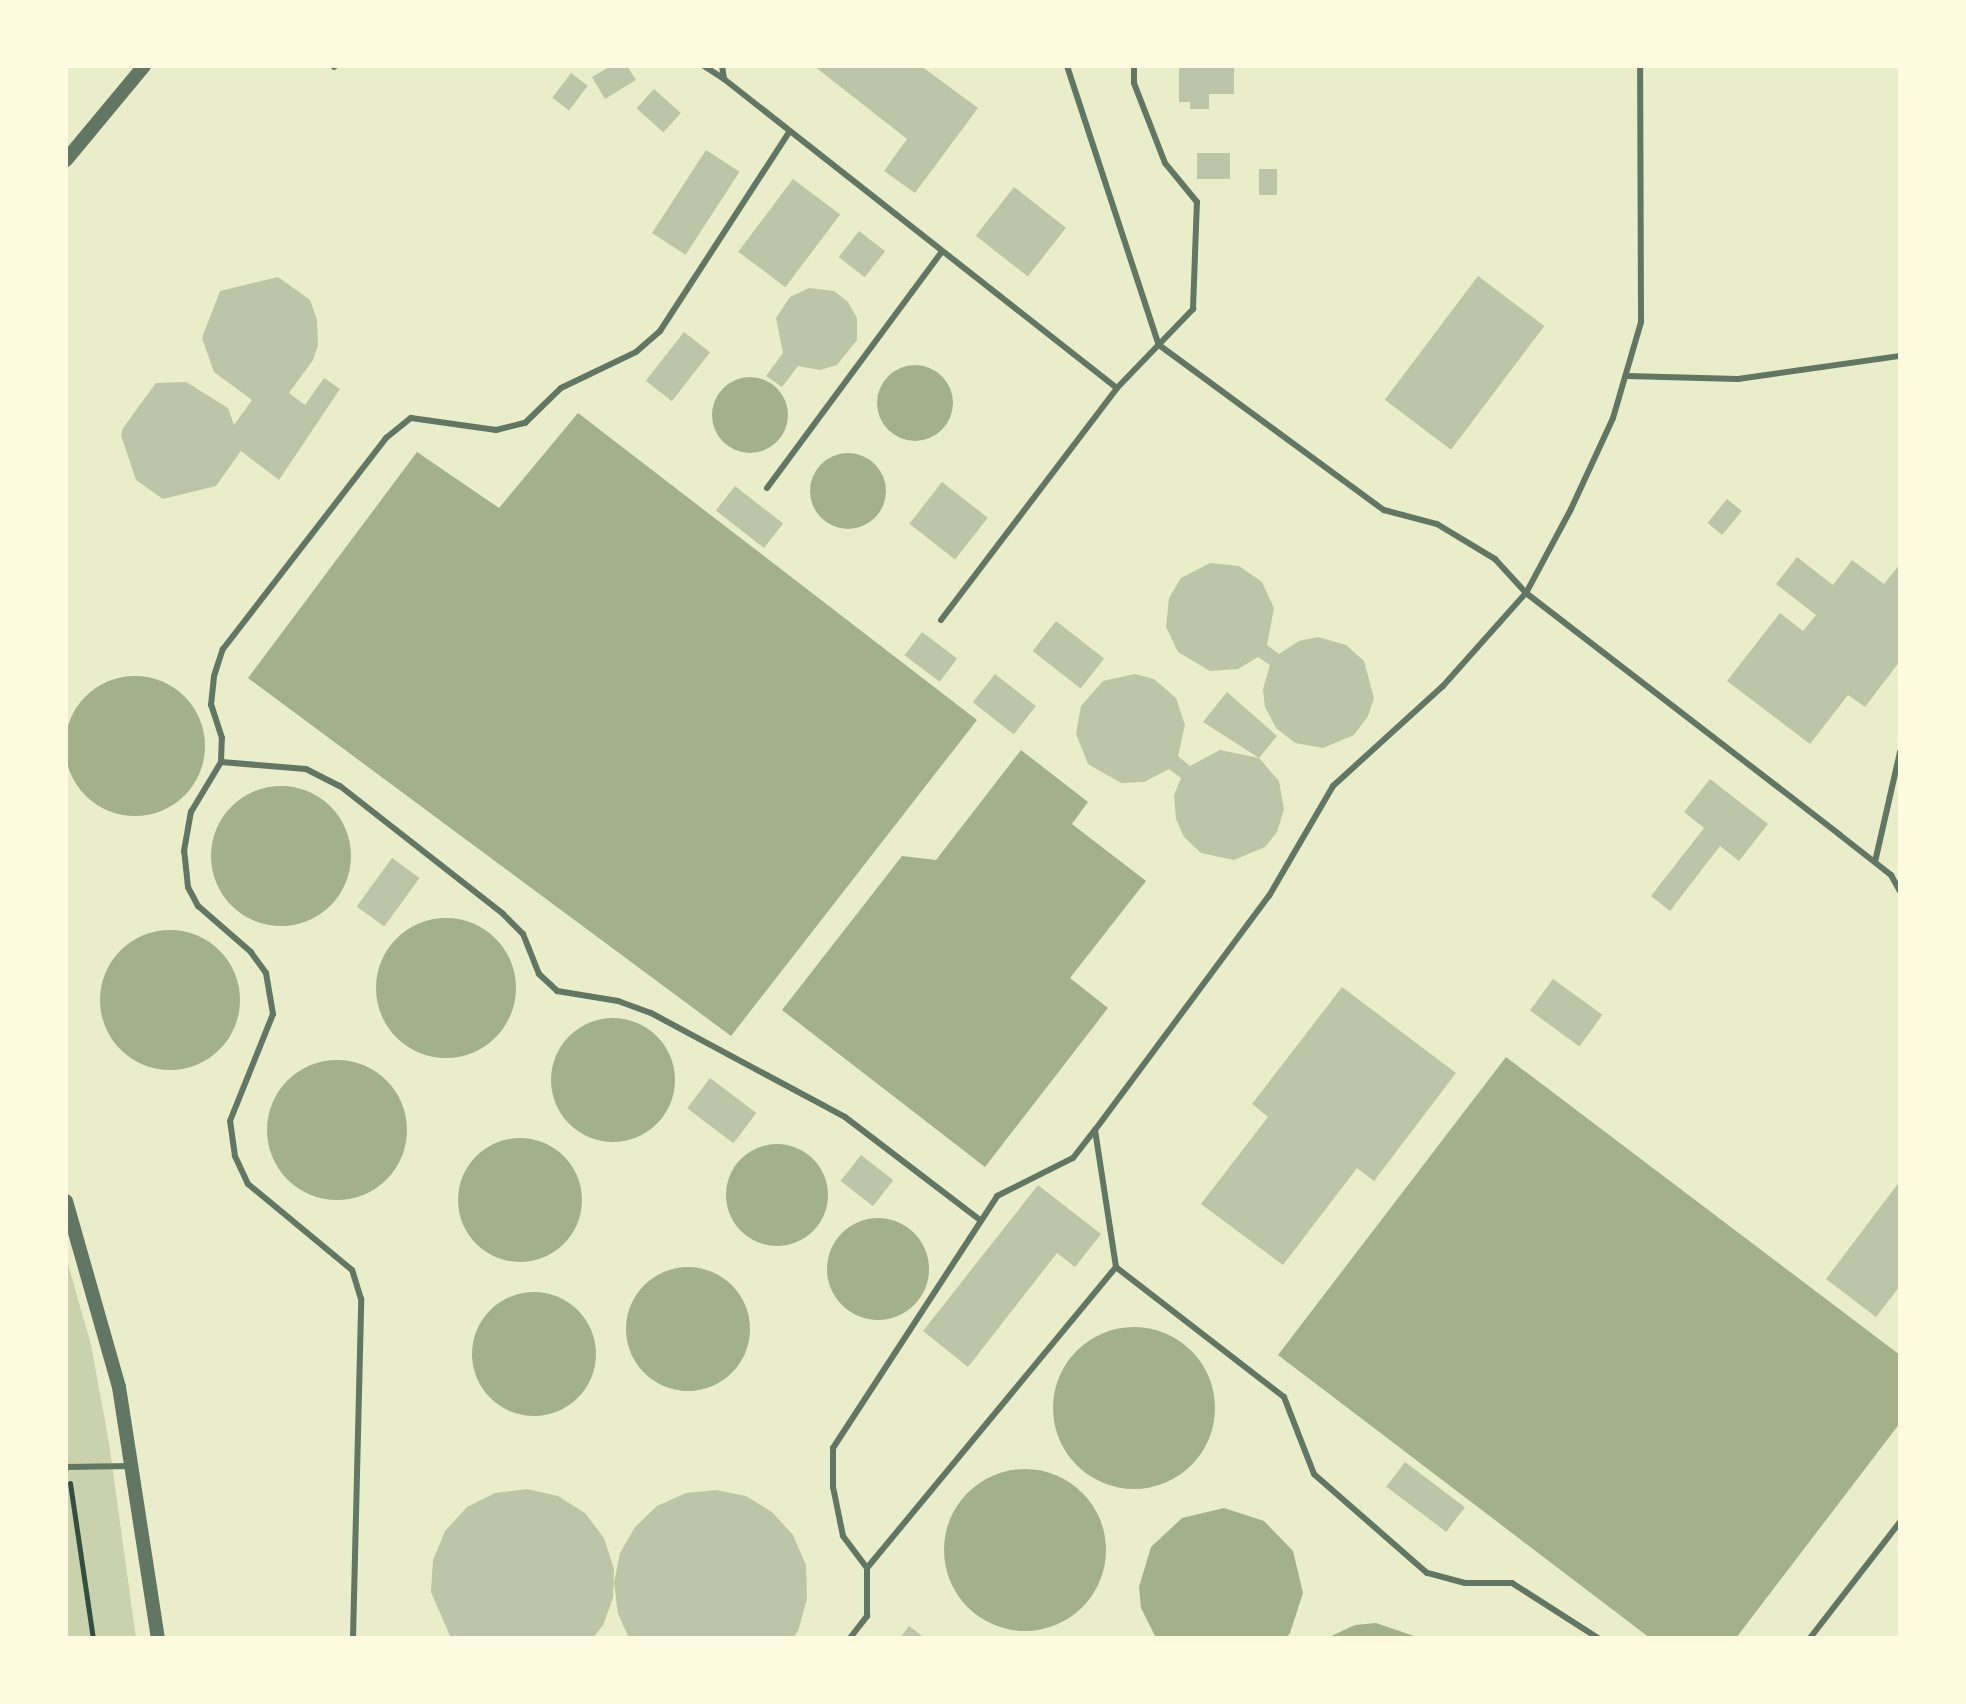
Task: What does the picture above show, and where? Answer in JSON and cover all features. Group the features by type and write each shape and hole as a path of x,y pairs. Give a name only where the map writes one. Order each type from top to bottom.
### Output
{"street":[{"path":"66,160 144,66"},
{"path":"66,1201 119,1387 158,1638"}],"lane":[{"path":"704,66 940,254 1078,353 1117,388"},
{"path":"722,66 724,79"},
{"path":"1067,66 1159,345 1384,510 1437,524 1495,559 1526,593 1655,688 1875,862 1900,891"},
{"path":"941,620 1117,388 1193,309 1197,297 1197,202 1165,163 1134,83 1134,66"},
{"path":"850,1638 867,1616 867,1568 843,1536 833,1487 833,1448 997,1196 1073,1158 1269,896 1333,786 1443,686 1526,593 1571,509 1627,376 1641,322 1640,66"},
{"path":"353,1638 361,1299 352,1270 248,1184 235,1156 230,1121 273,1014 266,973 251,952 198,906 188,887 184,851 191,812 221,762 222,738 211,705 223,649 386,438 411,418 496,430 525,423 561,388 636,352 684,297 716,239 789,132"},
{"path":"767,488 940,254"},
{"path":"1627,376 1738,379 1900,356"},
{"path":"1875,862 1900,752"},
{"path":"221,762 306,769 340,786 503,914 523,934 539,974 557,991 618,1001 651,1013 831,1109 889,1147 980,1220"},
{"path":"1095,1130 1116,1267 1284,1397 1314,1474 1427,1573 1465,1583 1512,1583 1598,1638"},
{"path":"867,1568 1116,1267"},
{"path":"67,1467 132,1466"},
{"path":"1810,1638 1900,1522"}],"path":[{"path":"67,1467 93,1638"}],"shaded area":[{"path":"915,365 930,368 942,376 950,388 953,403 950,418 942,430 930,438 915,441 900,438 888,430 880,418 877,403 880,388 888,376 900,368"},
{"path":"750,377 765,380 777,388 785,400 788,415 785,430 777,442 765,450 750,453 735,450 723,442 715,430 712,415 715,400 723,388 735,380"},
{"path":"578,413 977,720 731,1036 248,678 417,452 499,508"},
{"path":"848,453 863,456 875,464 883,476 886,491 883,506 875,518 863,526 848,529 833,526 821,518 813,506 810,491 813,476 821,464 833,456"},
{"path":"135,676 162,682 184,697 199,719 205,746 199,773 184,795 162,810 135,816 108,810 86,795 71,773 65,746 71,719 86,697 108,682"},
{"path":"1021,750 1088,802 1072,824 1146,881 1070,978 1108,1008 985,1167 782,1010 902,856 936,860"},
{"path":"281,786 308,792 330,807 345,829 351,856 345,883 330,905 308,920 281,926 254,920 232,905 217,883 211,856 217,829 232,807 254,792"},
{"path":"446,918 473,924 495,939 510,961 516,988 510,1015 495,1037 473,1052 446,1058 419,1052 397,1037 382,1015 376,988 382,961 397,939 419,924"},
{"path":"170,930 197,936 219,951 234,973 240,1000 234,1027 219,1049 197,1064 170,1070 143,1064 121,1049 106,1027 100,1000 106,973 121,951 143,936"},
{"path":"613,1018 637,1022 657,1036 671,1056 675,1080 671,1104 657,1124 637,1138 613,1142 589,1138 569,1124 555,1104 551,1080 555,1056 569,1036 589,1022"},
{"path":"1506,1057 1900,1355 1900,1423 1736,1638 1650,1638 1278,1355"},
{"path":"337,1060 364,1066 386,1081 401,1103 407,1130 401,1157 386,1179 364,1194 337,1200 310,1194 288,1179 273,1157 267,1130 273,1103 288,1081 310,1066"},
{"path":"520,1138 544,1142 564,1156 578,1176 582,1200 578,1224 564,1244 544,1258 520,1262 496,1258 476,1244 462,1224 458,1200 462,1176 476,1156 496,1142"},
{"path":"777,1144 806,1152 820,1166 828,1195 820,1224 806,1238 777,1246 748,1238 734,1224 726,1195 734,1166 748,1152"},
{"path":"878,1218 898,1221 921,1240 926,1249 929,1269 926,1289 907,1312 898,1317 878,1320 858,1317 835,1298 830,1289 827,1269 830,1249 849,1226 858,1221"},
{"path":"66,1257 91,1345 109,1443 136,1638 66,1638"},
{"path":"688,1267 712,1271 732,1285 746,1305 750,1329 746,1353 732,1373 712,1387 688,1391 664,1387 644,1373 630,1353 626,1329 630,1305 644,1285 664,1271"},
{"path":"534,1292 558,1296 578,1310 592,1330 596,1354 592,1378 578,1398 558,1412 534,1416 510,1412 490,1398 476,1378 472,1354 476,1330 490,1310 510,1296"},
{"path":"1134,1327 1165,1333 1191,1351 1209,1377 1215,1408 1209,1439 1191,1465 1165,1483 1134,1489 1103,1483 1077,1465 1059,1439 1053,1408 1059,1377 1077,1351 1103,1333"},
{"path":"1025,1469 1056,1475 1082,1493 1100,1519 1106,1550 1100,1581 1082,1607 1056,1625 1025,1631 994,1625 968,1607 950,1581 944,1550 950,1519 968,1493 994,1475"},
{"path":"1224,1508 1264,1521 1293,1551 1303,1593 1290,1633 1286,1638 1156,1638 1141,1608 1139,1587 1151,1547 1182,1518"},
{"path":"1376,1623 1420,1638 1327,1638 1355,1625"}],"building":[{"path":"611,66 627,66 636,80 605,99 592,77"},
{"path":"814,66 921,66 978,108 915,193 884,171 907,139"},
{"path":"1179,66 1234,66 1234,94 1209,94 1209,109 1190,109 1190,102 1179,102"},
{"path":"571,73 588,86 569,110 552,98"},
{"path":"654,89 681,113 663,132 637,108"},
{"path":"706,150 740,172 686,255 652,233"},
{"path":"1197,153 1230,153 1230,179 1197,179"},
{"path":"1259,169 1277,169 1277,195 1259,195"},
{"path":"793,179 840,215 785,287 738,252"},
{"path":"1014,187 1066,228 1028,276 976,236"},
{"path":"859,231 885,251 865,277 839,257"},
{"path":"1478,276 1544,326 1451,450 1385,400"},
{"path":"278,277 310,300 317,320 318,345 313,360 289,393 305,405 324,378 340,389 279,480 241,451 216,486 163,499 136,480 121,435 123,428 156,383 186,382 228,408 234,425 252,400 214,372 202,338 220,291"},
{"path":"809,288 834,291 848,302 857,318 857,340 837,365 820,370 798,366 782,387 766,376 783,353 776,318 790,297"},
{"path":"684,332 710,352 672,401 646,381"},
{"path":"942,482 988,518 955,559 909,524"},
{"path":"735,486 783,524 764,548 716,510"},
{"path":"1727,499 1742,511 1722,535 1707,523"},
{"path":"1797,557 1833,585 1852,560 1884,584 1900,564 1900,661 1865,707 1848,695 1810,744 1727,681 1780,613 1803,631 1816,615 1776,584"},
{"path":"1210,563 1239,566 1262,582 1274,608 1267,645 1279,654 1299,641 1318,637 1346,645 1364,661 1374,698 1368,716 1354,735 1323,748 1295,743 1276,728 1265,707 1263,689 1270,665 1258,657 1238,669 1210,671 1178,652 1166,627 1169,598 1181,578"},
{"path":"1056,621 1104,659 1081,688 1033,651"},
{"path":"922,632 957,658 940,682 905,655"},
{"path":"995,674 1036,706 1014,734 973,702"},
{"path":"1135,674 1154,679 1176,698 1185,725 1178,756 1190,766 1220,750 1259,758 1279,781 1284,809 1277,832 1265,847 1234,860 1201,853 1184,837 1176,819 1174,795 1181,778 1169,769 1144,782 1121,783 1088,764 1076,734 1081,706 1103,681"},
{"path":"1227,692 1277,736 1259,758 1203,722"},
{"path":"1710,779 1768,824 1739,861 1720,846 1670,911 1651,896 1704,828 1684,812"},
{"path":"392,858 420,878 384,927 357,907"},
{"path":"1553,979 1602,1015 1579,1046 1530,1011"},
{"path":"1342,987 1456,1073 1374,1181 1357,1168 1283,1265 1201,1204 1268,1117 1252,1104"},
{"path":"710,1078 756,1113 733,1143 687,1108"},
{"path":"861,1155 893,1180 873,1206 841,1181"},
{"path":"1900,1181 1900,1286 1876,1317 1826,1279"},
{"path":"1038,1185 1101,1234 1075,1267 1057,1253 968,1367 923,1331"},
{"path":"1405,1462 1465,1507 1446,1532 1386,1487"},
{"path":"527,1489 558,1496 585,1513 604,1538 614,1569 613,1598 603,1625 593,1638 451,1638 431,1592 433,1560 445,1531 467,1507 495,1493"},
{"path":"716,1490 746,1496 772,1512 793,1535 806,1565 807,1599 798,1631 793,1638 629,1638 618,1614 614,1583 620,1553 635,1527 657,1506 686,1493"},
{"path":"909,1626 925,1638 900,1638"}]}
